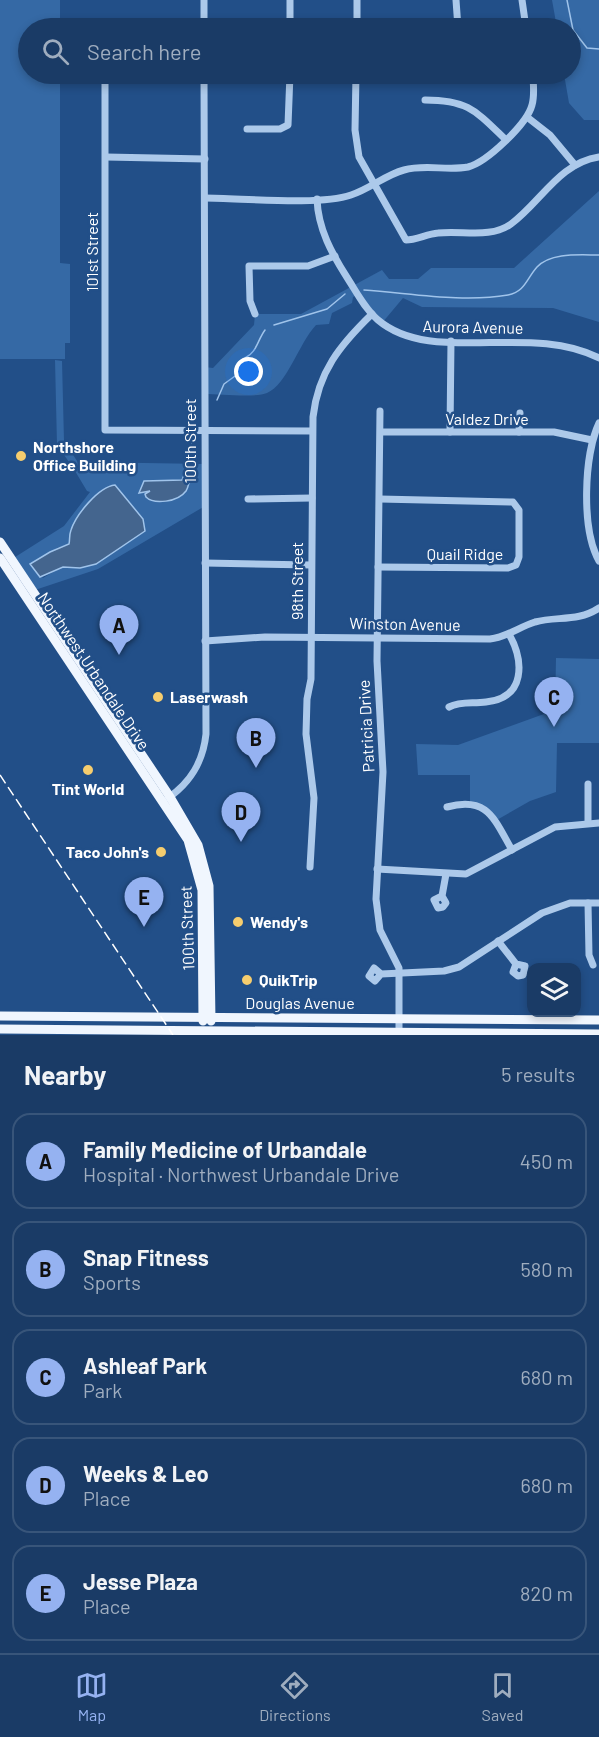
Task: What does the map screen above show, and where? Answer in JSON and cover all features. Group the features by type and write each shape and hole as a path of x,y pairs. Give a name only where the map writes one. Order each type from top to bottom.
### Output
{"main road":[{"name":"Northwest Urbandale Drive","path":"0,542 167,799"},
{"name":"Northwest Urbandale Drive","path":"0,558 167,799"},
{"name":"100th Street","path":"167,799 184,832 201,881 207,1033"},
{"name":"Douglas Avenue","path":"0,1016 599,1020"},
{"name":"Douglas Avenue","path":"0,1029 207,1033 599,1034"}],"street":[{"path":"204,0 204,18"},
{"path":"290,0 290,18"},
{"path":"357,0 357,18"},
{"path":"456,0 457,18"},
{"path":"522,0 525,18"},
{"name":"101st Street","path":"105,84 105,430 205,431"},
{"name":"100th Street","path":"167,799 190,778 204,746 204,84"},
{"path":"247,129 280,129 288,125 290,84"},
{"path":"356,84 356,144 373,184 407,240 438,233 484,233 503,228 575,165 599,157"},
{"path":"205,198 317,199 350,196 395,172 412,168 468,166 486,158 527,117 534,96 533,84"},
{"path":"425,100 450,100 466,105 476,111 505,139"},
{"path":"527,117 550,135 575,165"},
{"path":"106,158 205,159"},
{"name":"Aurora Avenue","path":"317,199 322,233 334,256 372,314 386,326 412,338 451,341 547,342 577,348 599,358"},
{"path":"255,314 250,301 249,266 308,266 334,256"},
{"name":"98th Street","path":"310,867 314,798 306,727 307,699 311,679 310,565 314,403 326,368 343,342 372,314"},
{"path":"450,432 451,341"},
{"name":"Patricia Drive","path":"380,411 377,637 383,772 377,869 377,915 380,930 396,959 399,973 399,1034"},
{"path":"519,432 520,413"},
{"path":"599,423 592,440 588,464 589,531 599,561"},
{"path":"205,431 312,431"},
{"name":"Valdez Drive","path":"381,432 554,432 592,440"},
{"path":"248,499 312,498"},
{"name":"Quail Ridge","path":"378,567 512,567 519,561 519,510 509,500 380,499"},
{"path":"205,562 310,565"},
{"name":"Winston Avenue","path":"205,640 311,636 490,639 509,634 538,621 580,617 599,608"},
{"path":"449,707 458,703 491,701 516,687 520,663 518,650 509,634"},
{"path":"588,784 588,823"},
{"path":"447,807 470,804 484,808 492,816 512,850"},
{"path":"377,869 417,870 446,874 471,873 555,827 599,823"},
{"path":"442,896 446,874"},
{"path":"588,903 589,955 593,965"},
{"path":"381,974 444,971 459,967 474,960 498,941 553,908 599,903"},
{"path":"498,941 516,964"}],"shaded area":[{"path":"0,0 60,0 60,18 18,18 18,84 60,84 60,263 70,264 70,343 65,343 65,359 0,359"},
{"path":"552,0 599,0 599,120 584,120 569,103 566,84 581,84 581,18 555,18"},
{"path":"599,191 599,322 553,308 422,307 403,298 382,323 357,295 353,297 352,303 332,313 329,324 316,325 287,373 274,389 255,395 205,394 205,367 213,368 254,325 255,314 301,314 382,270 389,279 418,279 431,268 514,268"},
{"path":"55,360 62,361 64,441 79,464 74,469 57,445"},
{"path":"84,462 205,464 205,506 98,569 32,591 12,559 64,526 90,492 87,491 75,471","holes":["187,468 191,468 188,482 178,497 157,502 146,497 150,491 140,493 149,480 183,480","115,486 143,519 145,531 96,564 60,568 43,578 32,566 57,548 69,544 74,523 98,494"]},
{"path":"187,468 191,468 188,486 178,498 160,502 146,497 145,494 150,491 139,493 144,481 182,480"},
{"path":"115,485 143,519 145,531 96,564 80,568 63,567 40,577 30,564 69,544 71,530 83,510 95,496"},
{"path":"556,658 599,659 599,743 557,743 556,792 530,801 495,821 470,804 470,775 418,775 416,744 458,745 555,710"}],"waterway":[{"path":"567,0 571,18"},
{"path":"581,40 587,48 599,49"},
{"path":"364,290 454,298 508,295 522,288 543,262 566,255 599,255"},
{"path":"274,325 327,309 345,294"},
{"path":"217,400 224,384 242,371 245,358 249,356 265,330"},
{"path":"189,468 192,443"}],"railway":[{"path":"0,775 173,1035"}],"place":[{"name":"Northshore Office Building","path":"21,456"},
{"name":"Family Medicine of Urbandale","path":"119,655"},
{"name":"Laserwash","path":"158,697"},
{"name":"Ashleaf Park","path":"554,727"},
{"name":"Snap Fitness","path":"256,768"},
{"name":"Tint World","path":"88,770"},
{"name":"Weeks & Leo","path":"241,842"},
{"name":"Taco John's","path":"161,852"},
{"name":"Wendy's","path":"238,922"},
{"name":"Jesse Plaza","path":"144,927"},
{"name":"QuikTrip","path":"247,980"}]}
